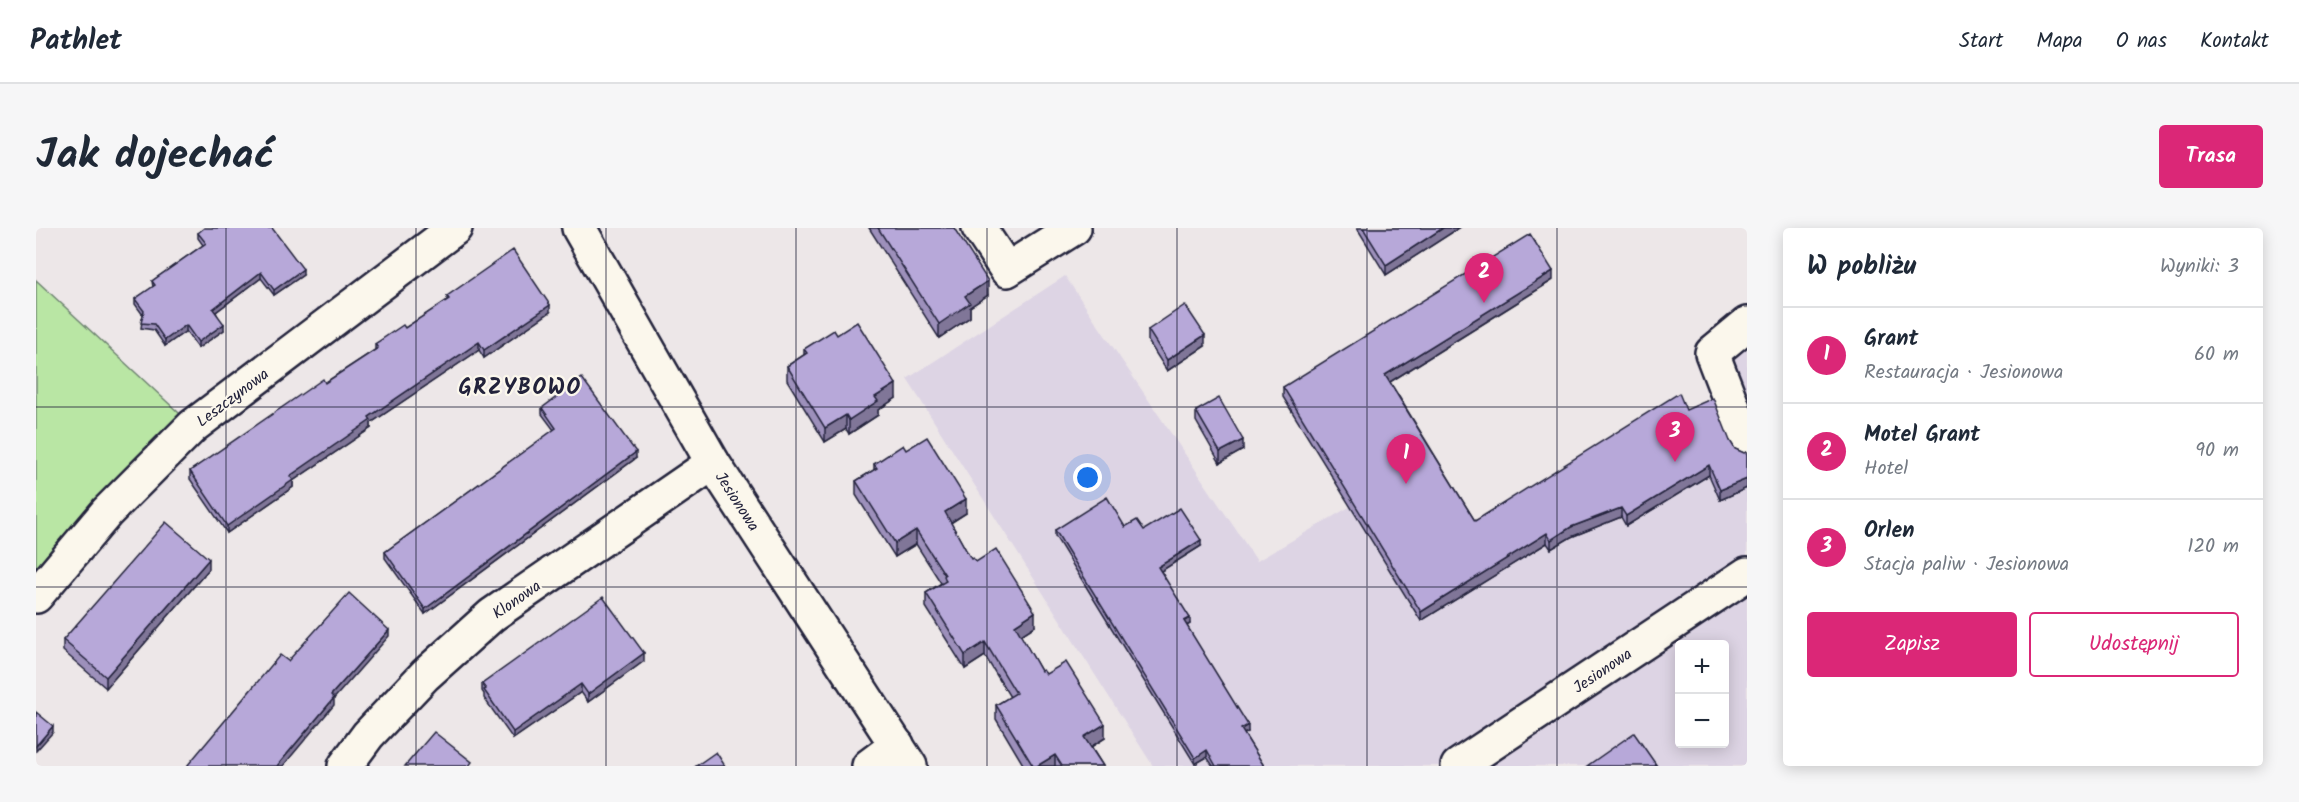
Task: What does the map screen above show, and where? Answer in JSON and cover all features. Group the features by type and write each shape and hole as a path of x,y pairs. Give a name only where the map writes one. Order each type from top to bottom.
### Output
{"street":[{"name":"Leszczynowa","path":"36,596 107,512 163,454 194,426 455,228"},
{"name":"Jesionowa","path":"579,228 713,463 904,756"},
{"path":"979,228 1007,270 1074,228"},
{"path":"1747,324 1712,353 1747,444"},
{"name":"Klonowa","path":"345,766 368,735 417,682 492,615 713,463"},
{"name":"Jesionowa","path":"1458,766 1747,574"},
{"path":"869,766 904,756"}],"shaded area":[{"path":"1065,276 1257,561 1351,506 1399,585 1482,533 1686,419 1730,401 1712,353 1747,324 1747,766 1153,766 907,379"}],"green space":[{"path":"36,280 193,426 36,596"}],"building":[{"path":"204,228 272,228 303,269 274,290 261,272 213,309 224,324 198,342 186,325 165,340 154,324 141,323 144,311 135,299 155,285 152,281 206,243 198,233"},
{"path":"878,228 954,228 988,281 965,296 970,303 939,324"},
{"path":"1363,228 1443,228 1386,265"},
{"path":"1530,234 1553,271 1385,375 1475,521 1679,393 1686,410 1713,398 1735,449 1747,452 1747,479 1720,490 1709,465 1626,516 1621,508 1571,527 1551,540 1547,533 1421,612 1283,387"},
{"path":"513,250 550,305 484,350 479,342 369,417 371,420 290,476 293,480 227,526 190,471 323,379 325,383 378,348 375,344 403,325 405,328 449,299 447,296"},
{"path":"1185,305 1205,335 1167,360 1148,330"},
{"path":"857,322 896,384 875,397 878,401 849,420 846,415 825,428 787,366 807,353 804,349 834,330 837,335"},
{"path":"582,378 636,452 425,609 385,552 556,428 542,408"},
{"path":"1219,398 1243,440 1220,452 1196,411"},
{"path":"927,437 966,499 945,512 971,559 973,558 976,562 996,549 1035,612 1015,625 1041,671 1043,670 1046,674 1066,662 1105,724 1084,737 1103,766 1062,766 1055,755 1033,766 996,705 1016,693 985,642 965,655 926,593 946,581 945,575 916,530 895,543 856,481 877,468 874,464 903,445 906,450"},
{"path":"1107,497 1125,527 1137,520 1144,530 1180,508 1201,540 1158,567 1190,618 1184,621 1248,725 1241,729 1264,766 1216,766 1207,750 1195,758 1055,530"},
{"path":"166,522 209,559 106,677 63,640"},
{"path":"349,593 389,630 331,695 334,698 277,766 187,766 280,655 288,661"},
{"path":"603,597 644,653 588,694 581,684 513,732 482,684"},
{"path":"36,712 53,726 36,746"},
{"path":"434,732 472,762 469,766 405,766"},
{"path":"1634,733 1657,766 1587,766"},
{"path":"716,752 725,766 696,766"}],"place":[{"name":"Motel Grant","path":"1484,303"},
{"name":"Orlen","path":"1675,462"},
{"name":"Grant","path":"1406,484"}],"district":[{"name":"GRZYBOWO","path":"520,386"}]}
